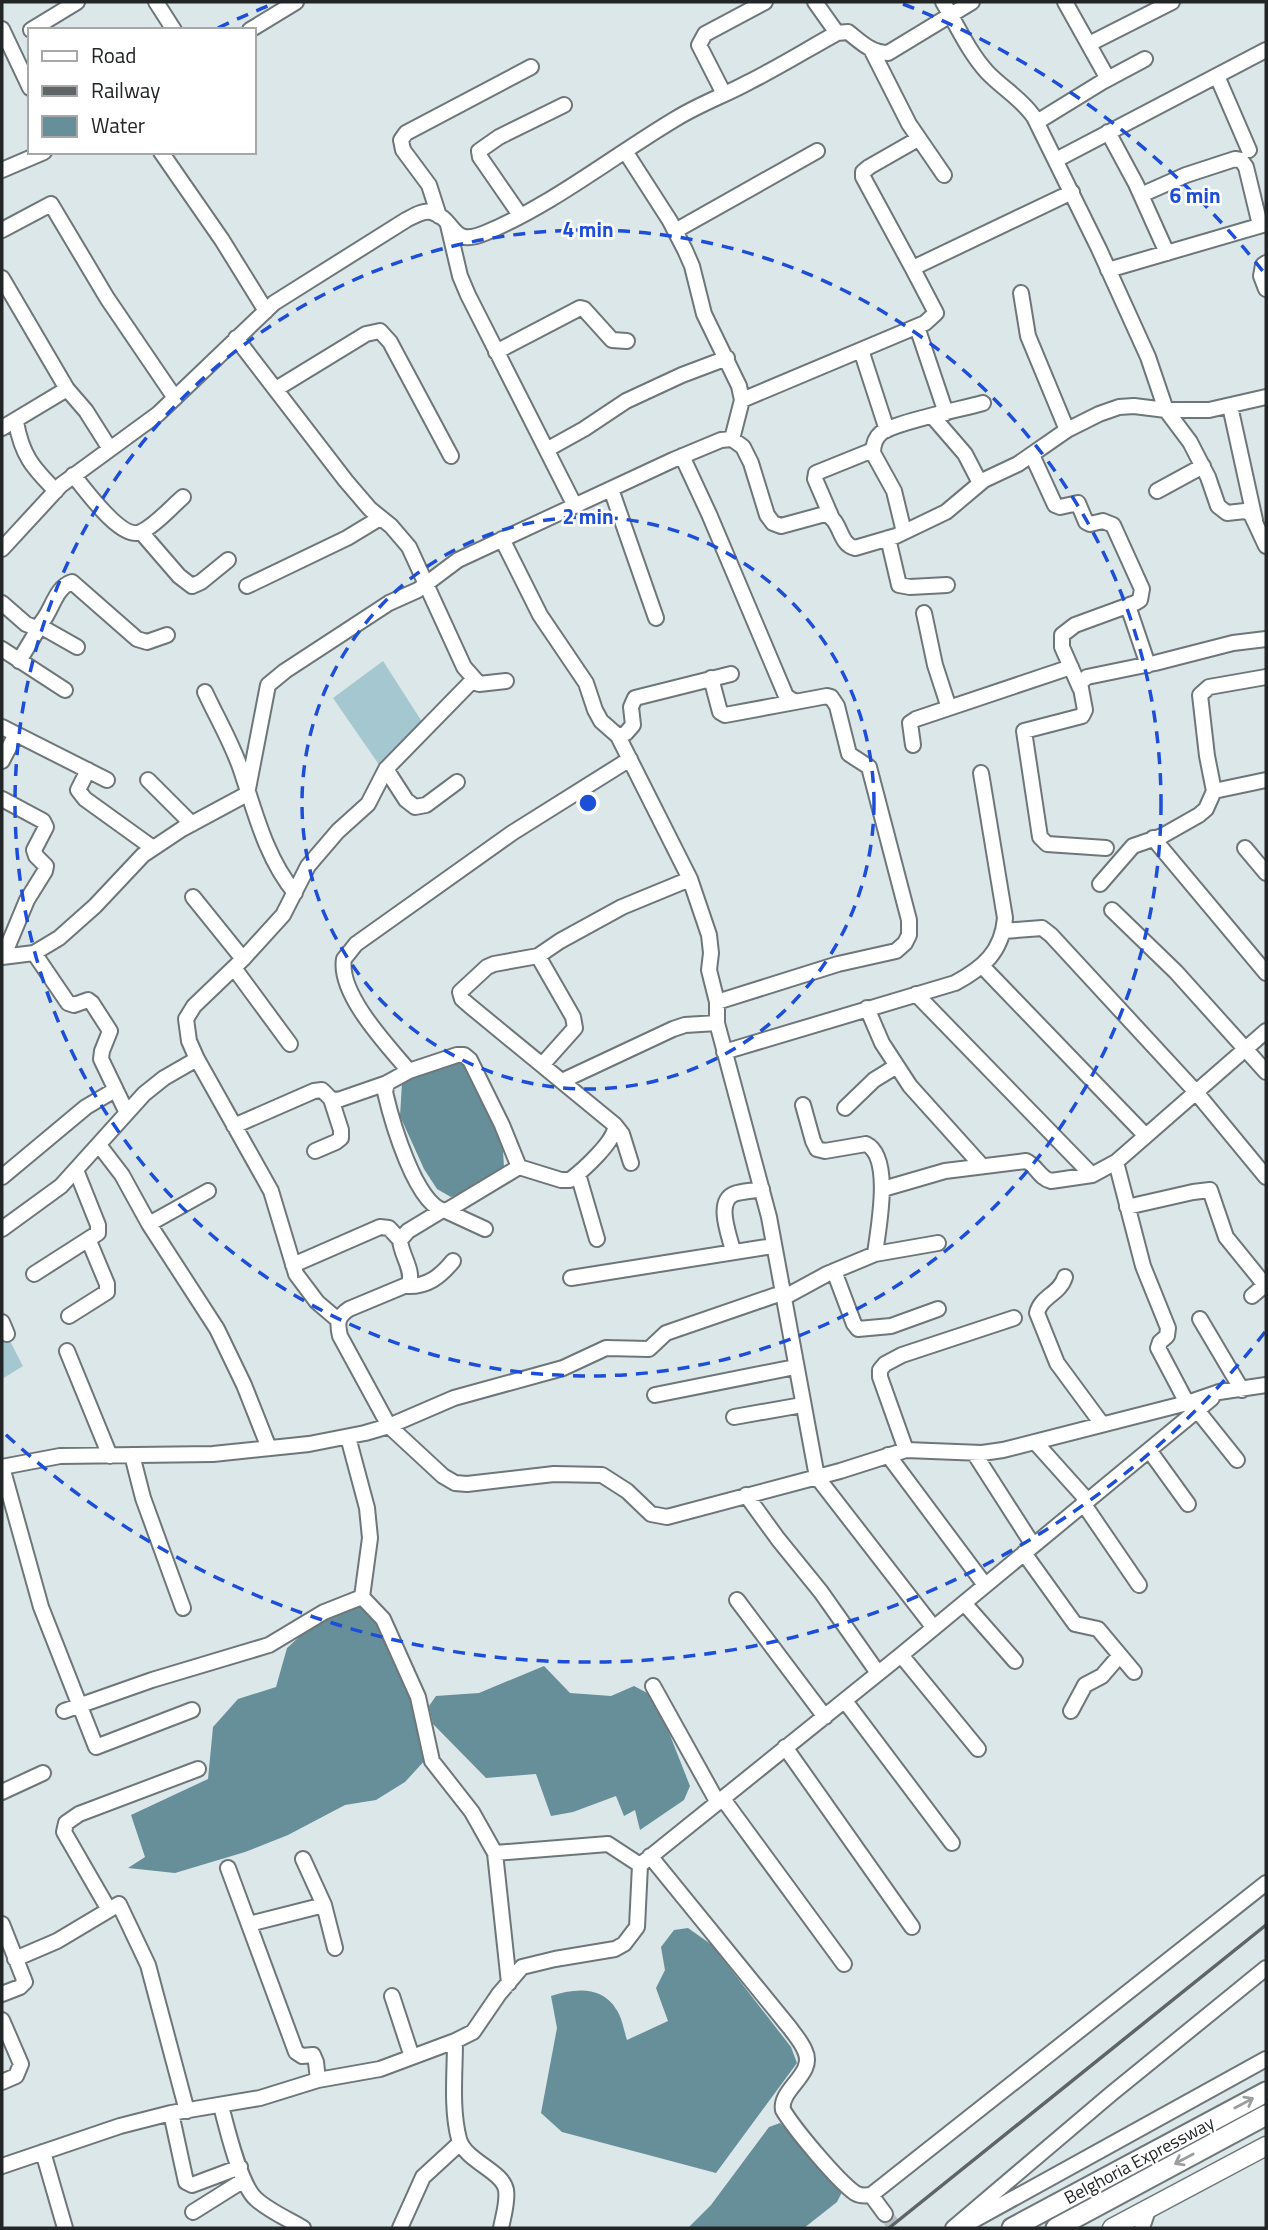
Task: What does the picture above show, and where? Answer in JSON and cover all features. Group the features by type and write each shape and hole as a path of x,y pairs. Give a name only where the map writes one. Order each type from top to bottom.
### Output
{"highway":[{"name":"Belghoria Expressway","path":"1012,2228 1266,2092"},
{"name":"Belghoria Expressway","path":"1056,2228 1266,2115"}],"main road":[{"path":"1112,2228 1266,2146"}],"street":[{"path":"33,28 77,2"},
{"path":"156,2 173,28"},
{"path":"253,28 296,2"},
{"path":"724,94 699,45 700,40 705,34 765,2"},
{"path":"816,2 837,33"},
{"path":"943,2 977,60 996,81 1027,106 1037,122 1148,357 1166,410 1190,442 1221,511 1245,511 1251,514 1266,543"},
{"path":"2,549 73,475 122,442 175,398 266,311 407,220 422,212 432,212 457,235 471,238 564,192 678,117 769,72 837,33 848,32 871,50 888,53 972,2"},
{"path":"1065,2 1108,79"},
{"path":"1088,44 1172,2"},
{"path":"2,29 8,54 28,85"},
{"path":"8,54 28,32"},
{"path":"871,50 918,139 944,175"},
{"path":"1056,160 1266,50"},
{"path":"1037,122 1145,59"},
{"path":"531,66 405,133 401,140 404,150 429,185 460,276 575,506"},
{"path":"1217,76 1248,150"},
{"path":"520,215 479,152 499,137 564,105"},
{"path":"1108,132 1167,253"},
{"path":"742,400 917,327 934,317 936,313 863,177 863,172 869,167 918,139"},
{"path":"675,231 817,150"},
{"path":"625,151 675,231 692,267 704,314 739,386 742,400 732,439"},
{"path":"2,170 39,154"},
{"path":"161,154 222,240 266,311"},
{"path":"1108,270 1263,224 1245,162 1241,160 1235,159 1186,175 1141,195"},
{"path":"914,271 919,264 1072,192"},
{"path":"2,230 51,204 107,298 175,398"},
{"path":"1266,263 1261,276 1266,289"},
{"path":"2,278 67,388 86,411 110,449"},
{"path":"1021,293 1028,336 1068,430"},
{"path":"496,352 580,308 584,309 612,340 627,341"},
{"path":"917,327 940,415 980,483"},
{"path":"276,389 366,334 380,331 390,342 451,456"},
{"path":"236,338 346,481 409,547 464,667 473,680 479,684 506,681"},
{"path":"861,350 887,430"},
{"path":"548,449 626,401 682,374 727,358"},
{"path":"2,428 16,422 67,388"},
{"path":"873,450 816,474 815,479 831,516 850,547 855,548 888,538 946,512 980,483 1099,414 1119,407 1209,410 1266,397"},
{"path":"904,532 894,491 874,458 876,439 887,430 983,403"},
{"path":"1230,406 1255,520"},
{"path":"16,422 25,457 56,491"},
{"path":"247,794 268,685 388,603 418,590 457,560 721,440 732,439 743,447 751,463 767,515 773,523 781,526 818,514 831,516"},
{"path":"1032,455 1055,505 1060,507 1078,503 1086,522 1090,524 1109,521 1113,525 1143,589 1140,600 1068,629 1061,640 1080,688 1085,710 1082,716 1026,729 1023,735 1040,837 1047,844 1106,848"},
{"path":"682,456 713,522 783,690 790,700 795,702"},
{"path":"1157,491 1203,466"},
{"path":"73,475 129,534 141,532 183,497"},
{"path":"611,489 656,618"},
{"path":"247,586 347,538 380,518"},
{"path":"141,532 179,576 192,586 228,560"},
{"path":"888,538 899,585 947,585"},
{"path":"502,539 540,615 586,683 601,721 618,736 630,758 690,879 709,934 709,970 717,1002 717,1023 761,1189 817,1477 934,1628"},
{"path":"19,661 61,589 72,582 137,639 147,642 166,635"},
{"path":"2,603 26,624 33,628 40,626 78,647"},
{"path":"1128,606 1148,665"},
{"path":"924,614 935,665 949,708"},
{"path":"1080,688 1083,680 1092,675 1148,665 1233,643 1266,639"},
{"path":"2,649 65,690"},
{"path":"913,745 909,723 1071,667"},
{"path":"618,736 626,733 633,724 631,707 635,698 731,674"},
{"path":"1100,884 1133,846 1171,831 1206,809 1214,792 1200,695 1209,687 1266,677"},
{"path":"711,678 720,712 725,715 831,697 837,706 849,754 869,767 909,920 909,935 896,951 838,964 717,1002"},
{"path":"338,1320 303,1286 293,1265 271,1191 197,1059 186,1027 188,1013 283,915 308,866 321,848 368,804 386,769 473,680"},
{"path":"205,692 237,759 247,794 273,858 295,893"},
{"path":"2,727 107,780"},
{"path":"2,761 16,734"},
{"path":"409,1071 364,1017 345,976 343,966 347,953 512,832 630,758"},
{"path":"386,769 406,800 415,807 426,805 457,782"},
{"path":"88,770 78,790 85,799 153,848"},
{"path":"724,1052 955,983 983,967 1004,931 1005,919 981,773"},
{"path":"148,780 192,824"},
{"path":"1214,792 1266,780"},
{"path":"2,799 43,821 46,827 34,850 46,868 27,900 3,956 34,953 59,938 153,848 247,794"},
{"path":"1153,838 1266,973"},
{"path":"1245,848 1266,873"},
{"path":"631,1163 622,1134 615,1125 470,1006 462,999 460,992 478,974 494,964 538,957 570,935 622,907 690,879"},
{"path":"193,897 290,1044"},
{"path":"1112,910 1176,972 1266,1072"},
{"path":"1004,931 1042,928 1051,934 1195,1091 1266,1177"},
{"path":"34,953 68,1003 88,1000 107,1024 110,1031 102,1051 102,1059 126,1111"},
{"path":"538,957 573,1017 575,1028 542,1065"},
{"path":"983,967 1145,1136"},
{"path":"916,994 1092,1175"},
{"path":"867,1008 895,1067 982,1166"},
{"path":"562,1081 673,1029 685,1025 717,1023"},
{"path":"883,1189 945,1171 1026,1161 1045,1180 1092,1175 1116,1162 1266,1031"},
{"path":"331,1099 338,1100 387,1083 409,1071 464,1055 470,1060 502,1125 519,1167"},
{"path":"2,1230 37,1205 76,1170 126,1111 164,1078 197,1059"},
{"path":"845,1108 874,1080 895,1067"},
{"path":"387,1083 387,1102 404,1154 421,1190 435,1207 485,1229"},
{"path":"3,1173 86,1107 115,1090"},
{"path":"234,1126 314,1091 322,1090 331,1099 341,1138 315,1151"},
{"path":"803,1105 817,1149 825,1151 866,1143 872,1147 877,1157 883,1189 875,1254"},
{"path":"400,1240 408,1231 519,1167 567,1181 578,1174 615,1134 615,1125"},
{"path":"99,1145 121,1175 149,1224 217,1329 244,1385 269,1448"},
{"path":"1116,1162 1143,1266 1168,1328 1167,1336 1158,1348 1192,1406 1237,1460"},
{"path":"34,1274 98,1233 98,1225 76,1170"},
{"path":"578,1174 597,1239"},
{"path":"733,1251 724,1210 725,1202 735,1194 761,1189"},
{"path":"1127,1207 1210,1190 1226,1237 1266,1285 1252,1296"},
{"path":"149,1224 208,1191"},
{"path":"293,1265 380,1227 389,1228 400,1240 411,1282 340,1315 340,1336 389,1426 443,1476 455,1483 467,1484 554,1474 602,1475 627,1491 651,1514 667,1517 817,1477 905,1450 974,1453 1003,1450 1102,1424 1192,1406 1219,1392 1266,1385"},
{"path":"69,1316 107,1292 107,1284 89,1241"},
{"path":"192,1710 96,1747 41,1607 2,1467 60,1456 213,1454 348,1437 389,1426 454,1398 563,1368 606,1348 649,1349 666,1333 782,1296 875,1254 938,1243"},
{"path":"571,1278 773,1245"},
{"path":"406,1286 421,1286 441,1276 453,1261"},
{"path":"834,1271 854,1324 859,1329 891,1326 938,1309"},
{"path":"1065,1277 1059,1290 1042,1301 1037,1313 1057,1363 1102,1424"},
{"path":"905,1450 880,1370 885,1364 902,1355 1014,1318"},
{"path":"1200,1319 1242,1390"},
{"path":"67,1351 110,1456"},
{"path":"655,1395 795,1367"},
{"path":"734,1417 802,1405"},
{"path":"2,2166 120,2126 171,2113 260,2098 318,2080 380,2070 473,2032 522,1967 615,1950 624,1944 637,1927 645,1860 845,1701 1149,1450 1192,1406"},
{"path":"348,1437 367,1508 370,1538 362,1597"},
{"path":"1035,1442 1085,1502 1139,1585"},
{"path":"1149,1450 1188,1504"},
{"path":"974,1453 1028,1549 1075,1624 1098,1629 1134,1672"},
{"path":"132,1455 150,1520 183,1608"},
{"path":"888,1455 985,1585"},
{"path":"746,1495 821,1592 878,1673"},
{"path":"64,1711 152,1680 269,1646 324,1612 362,1597"},
{"path":"362,1597 383,1619 418,1697 432,1761 472,1812 495,1853 509,1983"},
{"path":"737,1600 825,1717"},
{"path":"964,1602 1015,1661"},
{"path":"901,1655 978,1749"},
{"path":"1071,1711 1085,1685 1102,1676 1120,1655"},
{"path":"653,1686 720,1801 844,1964"},
{"path":"845,1701 952,1843"},
{"path":"785,1747 912,1927"},
{"path":"109,1910 64,1832 66,1823 79,1814 198,1769"},
{"path":"2,1791 43,1773"},
{"path":"495,1853 608,1844 645,1860 774,2008 805,2051 808,2060 806,2067 783,2099 782,2105 787,2117 841,2181 856,2194 863,2196 871,2195 1266,1883"},
{"path":"303,1858 324,1905 335,1948"},
{"path":"228,1868 296,2052 299,2055 313,2055 318,2080"},
{"path":"15,1959 57,1941 120,1903 148,1965 187,2111"},
{"path":"248,1924 324,1905"},
{"path":"2,1924 25,1982 20,1987 2,1994"},
{"path":"953,2228 1111,2094 1266,1968"},
{"path":"392,1996 412,2057"},
{"path":"2,2020 21,2064 16,2076 2,2082"},
{"path":"455,2041 456,2122 460,2143 483,2167 500,2179 506,2188 500,2228"},
{"path":"960,2228 1266,2059"},
{"path":"221,2106 242,2174 257,2201 303,2228"},
{"path":"171,2113 186,2182 192,2185 242,2174"},
{"path":"400,2228 424,2177 460,2143"},
{"path":"43,2152 65,2228"},
{"path":"192,2211 242,2174"},
{"path":"871,2195 885,2214"},
{"path":"1142,2228 1149,2207"}],"shaded area":[{"path":"383,661 426,728 382,769 333,698"},
{"path":"2,1326 23,1366 2,1379"}],"water":[{"path":"444,1062 466,1064 502,1135 504,1167 482,1186 451,1197 437,1189 424,1169 400,1116 402,1083 425,1067"},
{"path":"366,1602 400,1662 425,1730 427,1758 405,1782 376,1800 345,1805 288,1835 245,1852 175,1873 128,1868 145,1857 131,1815 208,1779 213,1727 238,1699 276,1687 287,1648 310,1627 344,1604"},
{"path":"544,1666 570,1693 611,1696 634,1686 655,1697 690,1786 684,1800 640,1830 635,1810 624,1816 616,1796 573,1812 551,1816 536,1774 486,1778 433,1724 429,1706 436,1696 479,1693"},
{"path":"688,1928 712,1945 791,2047 797,2063 716,2173 562,2132 541,2113 557,2028 551,1996 586,1991 603,1996 618,2012 627,2040 668,2021 656,1988 665,1970 661,1947 674,1930"},
{"path":"780,2123 839,2177 845,2186 837,2202 804,2228 688,2228 711,2205 769,2127"}],"tunnel":[{"path":"885,2214 896,2228"}],"railway":[{"path":"889,2228 1266,1925"}]}
